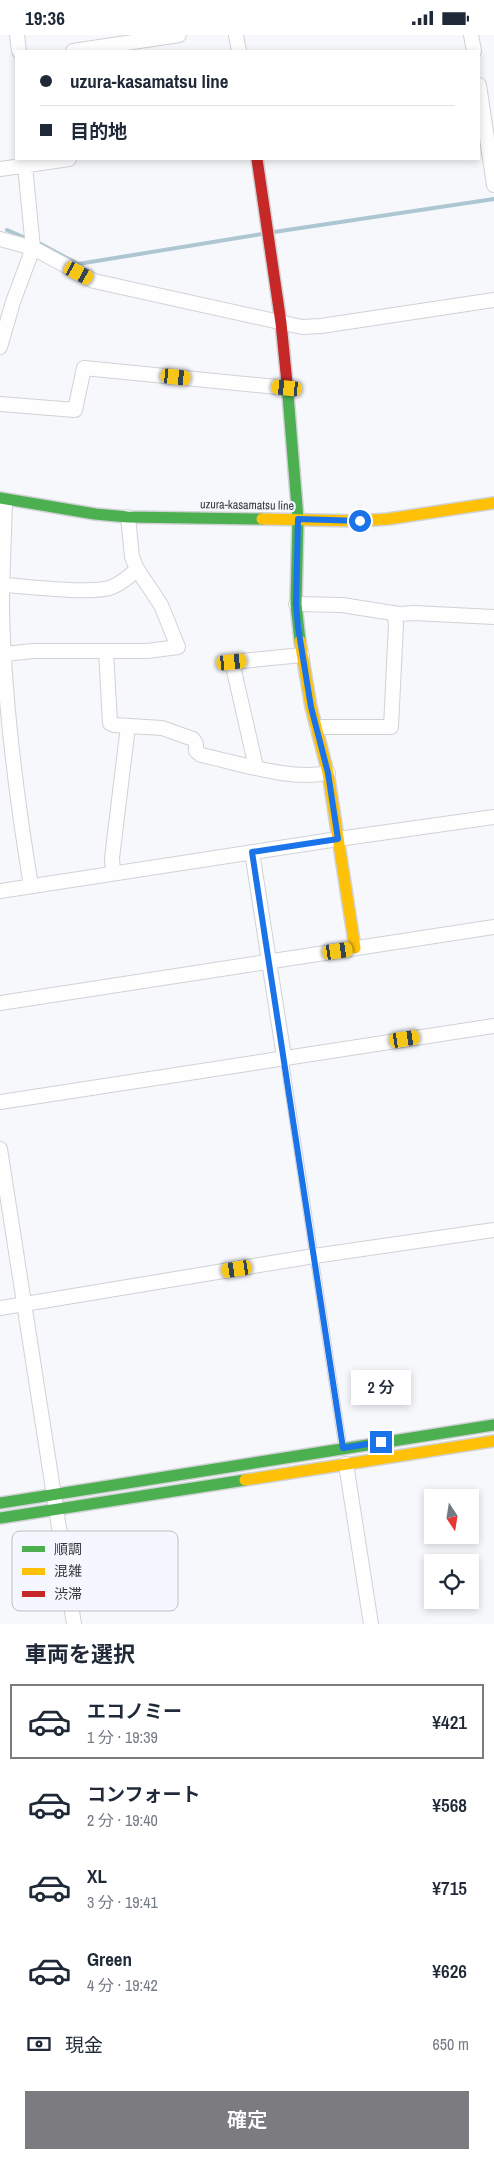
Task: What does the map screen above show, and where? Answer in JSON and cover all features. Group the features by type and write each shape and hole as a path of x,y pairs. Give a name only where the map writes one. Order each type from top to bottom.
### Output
{"street":[{"path":"17,35 19,50"},
{"path":"79,50 179,35"},
{"path":"236,35 239,50"},
{"path":"471,35 474,50"},
{"path":"483,93 494,185"},
{"path":"0,169 28,163 60,160"},
{"path":"257,160 281,323 287,388 298,519 296,604 302,655 328,773 355,949"},
{"path":"0,347 13,302 33,248 28,163"},
{"path":"0,239 33,248 94,281 302,327 321,326 494,300"},
{"path":"0,404 75,410 84,368 287,388"},
{"path":"0,499 5,504 1,611 5,654 5,721 31,886"},
{"name":"uzura-kasamatsu line","path":"0,499 95,514 128,517 298,519 388,519 494,503"},
{"path":"5,654 33,651 147,651 178,647 161,605 137,569 130,544 128,517"},
{"path":"3,585 93,590 110,588 124,581 137,569"},
{"path":"296,604 342,605 394,613 494,617"},
{"path":"317,727 391,727 396,624 394,613"},
{"path":"106,651 110,723 114,725 162,728 193,739 196,744 196,751 201,755 290,774 317,775 328,773"},
{"path":"256,767 232,662 302,655"},
{"path":"114,873 112,858 128,726"},
{"path":"0,891 494,817"},
{"path":"252,852 284,1057"},
{"path":"0,1003 494,927"},
{"path":"0,1102 494,1026"},
{"path":"0,1149 60,1531"},
{"path":"0,1308 494,1230"},
{"path":"0,1518 55,1502 343,1448 494,1425"},
{"path":"0,1503 55,1502 346,1464 494,1441"},
{"path":"346,1464 371,1624"},
{"path":"72,1611 74,1624"}],"lane":[{"path":"284,1057 343,1448"}],"waterway":[{"path":"274,232 494,199"},
{"path":"7,230 28,239"},
{"path":"37,242 78,264 262,234"}],"traffic: fast":[{"path":"287,383 298,519 296,604 300,641"},
{"path":"0,498 95,514 128,517 262,519"},
{"path":"0,1503 494,1425"},
{"path":"0,1518 245,1480"}],"traffic: slow":[{"path":"262,519 360,521 388,519 494,503"},
{"path":"300,641 311,707 328,773 355,948"},
{"path":"245,1480 494,1441"}],"traffic: jam":[{"path":"257,160 281,323 287,383"}],"route":[{"path":"360,521 298,519 296,604 298,627 311,707 328,773 338,839 252,852 343,1448 381,1442"}]}
